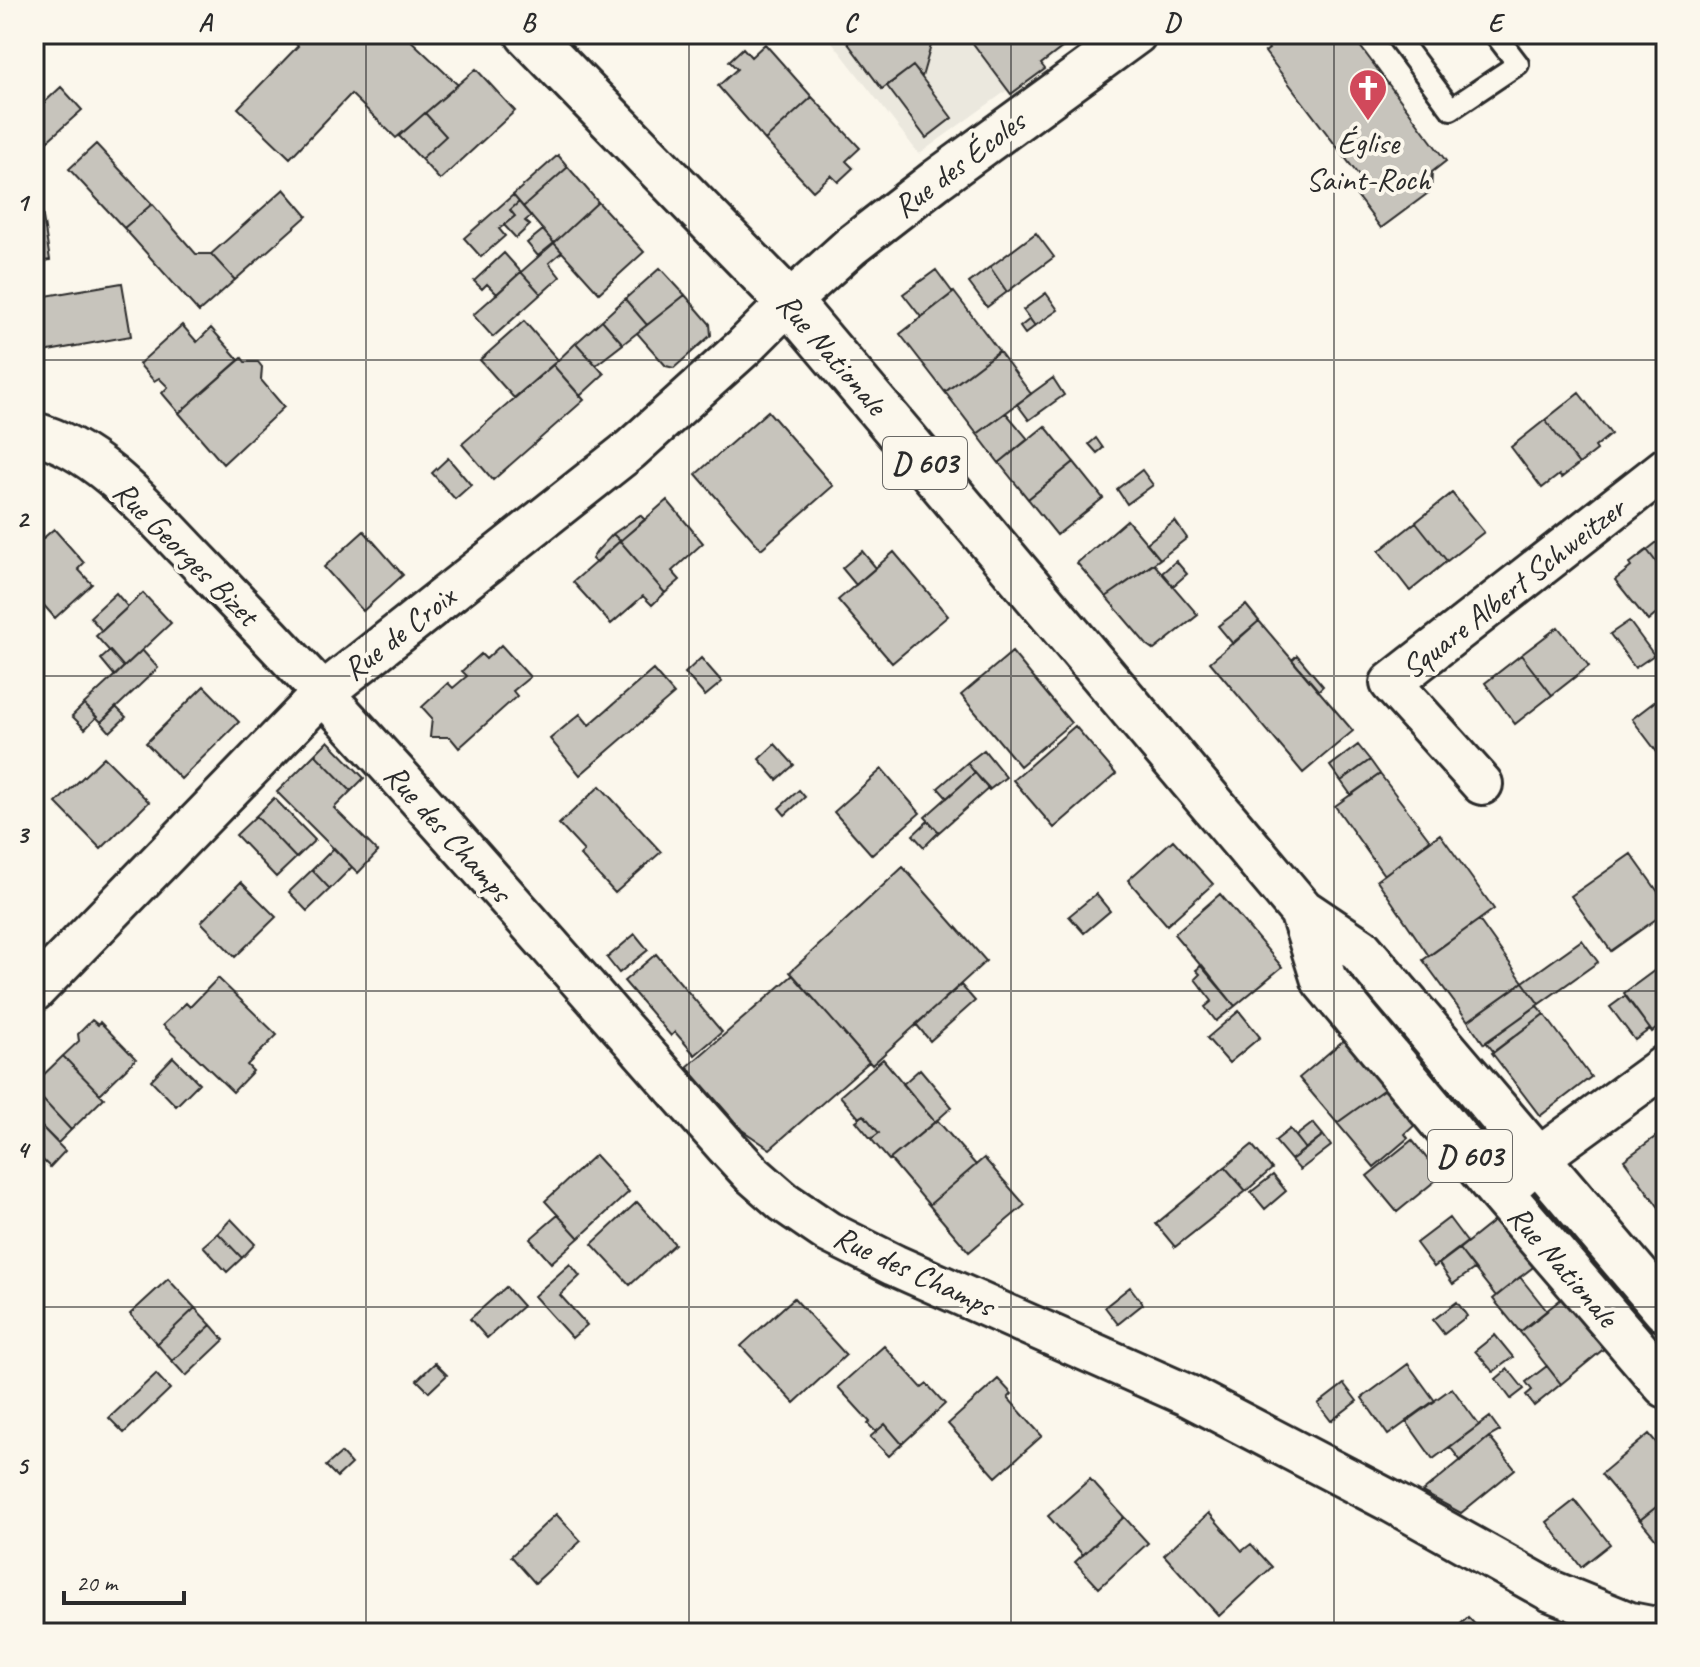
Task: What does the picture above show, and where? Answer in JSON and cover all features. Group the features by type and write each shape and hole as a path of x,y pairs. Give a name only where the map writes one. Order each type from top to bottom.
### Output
{"main road":[{"name":"Rue Nationale","path":"528,34 789,302 1302,911 1360,950 1666,1310"},
{"name":"Rue Nationale","path":"1302,911 1324,980 1666,1385"}],"street":[{"name":"Rue des Écoles","path":"789,302 851,246 936,180 1136,34"},
{"name":"Rue de Croix","path":"34,991 323,693 630,450 789,302"},
{"name":"Rue Georges Bizet","path":"34,433 88,457 128,491 323,693"},
{"name":"Square Albert Schweitzer","path":"1482,784 1391,683 1666,468"},
{"name":"Rue des Champs","path":"323,693 726,1146 784,1202 828,1232 894,1265 1189,1396 1392,1502 1551,1591 1638,1629"},
{"path":"1501,1193 1538,1161 1666,1065"}],"lane":[{"path":"1395,34 1451,109 1518,64 1495,34"}],"shaded area":[{"path":"826,34 1085,34 919,154"}],"building":[{"path":"286,34 404,34 458,85 396,138 351,94 290,158 238,108 298,46"},
{"path":"841,34 921,34 932,42 922,77 913,66 882,89"},
{"path":"982,34 1080,34 1041,64 1045,69 1011,94 972,42"},
{"name":"Église Saint-Roch","path":"1258,34 1351,34 1446,161 1432,172 1431,191 1381,228 1356,195 1366,187 1365,184 1265,52 1269,49"},
{"path":"765,44 812,97 765,140 718,86 737,69 729,61 743,48 751,57"},
{"path":"913,66 952,118 926,138 887,86"},
{"path":"476,69 515,111 440,180 421,159 446,136 425,113"},
{"path":"61,87 82,110 46,142 34,128 34,112"},
{"path":"812,97 860,148 846,161 853,168 838,182 831,175 813,191 765,140"},
{"path":"425,113 446,136 421,159 399,136"},
{"path":"96,144 152,204 124,228 69,169"},
{"path":"558,155 568,167 523,207 513,195"},
{"path":"568,167 598,202 554,243 523,207"},
{"path":"284,189 307,216 235,280 211,254"},
{"path":"513,195 519,202 510,210 515,216 499,229 505,236 481,257 464,238"},
{"path":"519,202 531,216 525,221 530,225 516,238 504,225 515,216 510,210"},
{"path":"598,202 644,252 599,293 554,243"},
{"path":"152,204 196,254 211,254 235,280 199,312 124,228"},
{"path":"41,205 50,260 34,263 34,206"},
{"path":"543,230 554,243 538,256 527,243"},
{"path":"1036,233 1054,257 1007,292 990,267"},
{"path":"554,243 562,252 549,263 560,277 541,294 521,272"},
{"path":"504,253 521,272 497,294 487,284 482,289 474,281"},
{"path":"990,267 1007,292 987,307 969,283"},
{"path":"660,268 685,295 647,325 625,299"},
{"path":"936,270 953,293 921,317 903,294"},
{"path":"521,272 541,294 493,337 473,315"},
{"path":"122,283 131,336 43,352 34,298"},
{"path":"954,292 999,351 945,392 900,334"},
{"path":"1046,293 1058,310 1035,326 1023,310"},
{"path":"685,295 710,324 711,335 674,368 666,366 637,333"},
{"path":"625,299 647,325 623,344 602,320"},
{"path":"1030,319 1035,326 1025,334 1020,327"},
{"path":"602,320 623,344 596,365 576,343"},
{"path":"524,321 558,360 514,398 480,360"},
{"path":"182,325 197,342 211,328 239,360 179,413 162,393 168,387 159,378 154,381 139,364"},
{"path":"576,343 604,374 580,396 553,365"},
{"path":"999,351 1031,394 977,434 945,392"},
{"path":"242,358 245,362 258,362 262,367 261,380 284,407 223,464 179,413"},
{"path":"553,365 584,400 493,480 462,444"},
{"path":"1053,378 1064,395 1029,420 1017,404"},
{"path":"1579,393 1611,434 1579,464 1545,420"},
{"path":"768,411 833,486 761,549 696,474"},
{"path":"1006,413 1028,439 999,463 977,434"},
{"path":"1545,420 1579,464 1542,488 1511,447"},
{"path":"1045,426 1074,462 1028,499 999,463"},
{"path":"1096,438 1103,448 1097,453 1089,444"},
{"path":"448,458 471,485 455,499 432,473"},
{"path":"1074,462 1103,498 1057,535 1028,499"},
{"path":"1142,470 1153,485 1127,504 1117,489"},
{"path":"1452,493 1484,532 1447,561 1416,522"},
{"path":"667,500 703,543 672,571 680,580 665,593 620,541"},
{"path":"640,515 645,520 620,541 613,534"},
{"path":"1127,520 1160,559 1106,597 1077,563"},
{"path":"1175,521 1187,538 1160,559 1147,543"},
{"path":"1416,522 1447,561 1410,591 1379,551"},
{"path":"54,529 84,563 78,569 92,584 55,618 34,594 34,546"},
{"path":"364,531 403,575 363,611 324,567"},
{"path":"613,534 620,541 596,563 592,559"},
{"path":"1661,539 1663,542 1666,540 1666,575 1647,550"},
{"path":"620,541 665,593 652,605 643,596 611,624 573,582"},
{"path":"1647,550 1666,575 1666,606 1648,621 1615,580"},
{"path":"862,551 876,568 856,585 842,568"},
{"path":"894,552 948,616 892,663 838,600"},
{"path":"1176,561 1187,574 1173,586 1162,573"},
{"path":"1154,564 1198,615 1154,650 1106,597"},
{"path":"116,593 128,607 102,631 90,617"},
{"path":"143,593 171,623 124,667 96,636"},
{"path":"1246,605 1259,621 1233,644 1218,626"},
{"path":"1259,621 1353,731 1303,773 1210,662"},
{"path":"1629,621 1654,655 1635,668 1610,634"},
{"path":"1558,627 1589,666 1552,695 1521,655"},
{"path":"501,645 530,677 513,691 517,696 459,748 450,737 430,737 432,718 422,707 448,683 453,688 467,676 462,671 481,654 486,659"},
{"path":"142,650 158,668 101,722 84,704"},
{"path":"110,651 124,667 115,676 101,659"},
{"path":"1012,652 1071,723 1020,766 961,695"},
{"path":"1297,655 1323,686 1318,691 1292,660"},
{"path":"1521,655 1552,695 1515,724 1485,683"},
{"path":"701,658 722,682 705,696 685,673"},
{"path":"653,670 674,694 580,775 550,739 580,714 589,725"},
{"path":"204,686 239,722 181,779 146,743"},
{"path":"1666,693 1666,764 1632,719"},
{"path":"84,704 97,717 85,729 72,716"},
{"path":"116,707 126,717 110,732 101,722"},
{"path":"1075,726 1116,774 1054,828 1013,780"},
{"path":"328,741 364,778 351,791 315,754"},
{"path":"775,744 794,765 777,780 759,759"},
{"path":"1358,745 1370,760 1341,781 1330,766"},
{"path":"984,750 1006,777 989,790 967,763"},
{"path":"315,754 351,791 334,808 378,852 358,873 277,792"},
{"path":"104,757 149,802 101,849 56,803"},
{"path":"1370,760 1380,774 1351,795 1341,781"},
{"path":"967,763 975,773 947,798 938,788"},
{"path":"882,769 920,813 872,855 834,812"},
{"path":"975,773 989,788 939,832 925,817"},
{"path":"1380,774 1430,840 1384,875 1335,806"},
{"path":"600,786 661,852 615,893 580,855 584,851 559,824"},
{"path":"799,790 805,797 785,815 779,808"},
{"path":"274,798 315,840 296,858 256,816"},
{"path":"256,816 296,858 276,877 236,835"},
{"path":"928,821 939,832 924,847 913,835"},
{"path":"1440,834 1494,909 1429,956 1377,880"},
{"path":"1173,840 1213,884 1167,925 1128,880"},
{"path":"334,848 352,867 330,889 312,870"},
{"path":"1631,854 1666,903 1666,912 1611,951 1571,896"},
{"path":"903,867 986,961 872,1065 790,972"},
{"path":"312,870 330,889 307,911 289,892"},
{"path":"241,882 276,917 235,957 201,922"},
{"path":"1096,894 1110,911 1084,933 1069,916"},
{"path":"1220,894 1282,967 1235,1006 1174,934"},
{"path":"1479,920 1523,982 1468,1021 1423,960"},
{"path":"635,934 648,950 619,973 607,958"},
{"path":"1582,940 1598,962 1539,1004 1523,982"},
{"path":"656,954 722,1032 695,1055 675,1032 671,1036 624,981"},
{"path":"1666,962 1666,1021 1652,1032 1624,993"},
{"path":"1202,965 1235,1006 1216,1021 1205,1007 1212,1001 1195,979 1200,974 1196,970"},
{"path":"793,975 869,1062 770,1149 742,1130 687,1067"},
{"path":"218,978 277,1035 247,1065 253,1071 233,1092 163,1025 186,1003 190,1007"},
{"path":"1523,982 1539,1004 1484,1044 1468,1021"},
{"path":"961,985 975,1001 930,1041 916,1024"},
{"path":"1625,996 1650,1029 1635,1040 1610,1007"},
{"path":"1537,1006 1544,1014 1494,1052 1486,1042"},
{"path":"1239,1011 1260,1037 1229,1063 1207,1038"},
{"path":"1544,1014 1591,1077 1540,1116 1492,1053"},
{"path":"92,1020 98,1025 100,1022 136,1059 100,1094 63,1056 79,1041 78,1034"},
{"path":"1344,1040 1387,1087 1337,1123 1299,1078"},
{"path":"63,1056 104,1098 71,1130 34,1090 34,1084"},
{"path":"173,1057 199,1083 176,1106 151,1080"},
{"path":"883,1059 935,1122 889,1160 871,1139 879,1133 864,1115 859,1118 840,1096"},
{"path":"920,1069 952,1107 935,1122 903,1084"},
{"path":"1387,1087 1417,1123 1405,1134 1408,1138 1374,1167 1337,1123"},
{"path":"34,1090 71,1130 58,1143 34,1119"},
{"path":"864,1115 879,1133 871,1139 856,1121"},
{"path":"937,1120 976,1165 929,1205 890,1159"},
{"path":"1313,1123 1323,1135 1306,1149 1296,1136"},
{"path":"39,1124 65,1151 50,1167 34,1152 34,1130"},
{"path":"1290,1129 1306,1149 1291,1160 1275,1141"},
{"path":"1666,1129 1666,1217 1624,1160"},
{"path":"1323,1135 1331,1146 1300,1170 1291,1160"},
{"path":"1412,1140 1441,1176 1397,1212 1367,1176"},
{"path":"1252,1145 1272,1169 1246,1191 1225,1167"},
{"path":"595,1155 629,1192 579,1238 545,1201"},
{"path":"984,1158 1025,1205 969,1252 929,1205"},
{"path":"1225,1167 1246,1191 1175,1247 1156,1224"},
{"path":"1273,1175 1286,1191 1265,1209 1251,1192"},
{"path":"637,1202 675,1244 630,1285 592,1244"},
{"path":"558,1215 579,1238 551,1263 530,1239"},
{"path":"1499,1217 1537,1264 1496,1296 1459,1249"},
{"path":"1449,1218 1467,1242 1434,1267 1416,1243"},
{"path":"231,1219 255,1244 242,1258 218,1233"},
{"path":"218,1233 242,1258 227,1272 203,1246"},
{"path":"1459,1249 1474,1269 1453,1284 1439,1264"},
{"path":"570,1264 580,1276 560,1295 587,1325 572,1338 534,1296"},
{"path":"1520,1277 1547,1311 1520,1332 1493,1299"},
{"path":"168,1279 195,1308 157,1344 130,1314"},
{"path":"506,1287 523,1306 487,1338 470,1319"},
{"path":"1130,1287 1143,1304 1118,1324 1105,1307"},
{"path":"1565,1296 1606,1347 1561,1384 1520,1332"},
{"path":"794,1298 846,1355 794,1403 741,1346"},
{"path":"1457,1302 1467,1316 1444,1334 1433,1320"},
{"path":"195,1308 211,1325 172,1361 157,1344"},
{"path":"211,1325 224,1340 186,1376 172,1361"},
{"path":"1495,1335 1513,1357 1493,1372 1475,1351"},
{"path":"884,1346 922,1388 927,1384 945,1404 902,1444 885,1424 876,1432 838,1387"},
{"path":"435,1363 447,1375 429,1392 417,1380"},
{"path":"1408,1364 1435,1401 1388,1435 1362,1398"},
{"path":"1547,1366 1561,1384 1534,1406 1526,1395 1532,1390 1526,1382"},
{"path":"1508,1369 1524,1389 1511,1399 1496,1379"},
{"path":"156,1374 170,1389 124,1433 109,1418"},
{"path":"998,1379 1012,1394 1008,1398 1042,1436 996,1477 948,1424"},
{"path":"1344,1384 1357,1401 1331,1421 1318,1404"},
{"path":"1452,1388 1479,1425 1433,1459 1406,1421"},
{"path":"1490,1417 1500,1431 1461,1461 1450,1447"},
{"path":"885,1424 902,1444 889,1456 870,1437"},
{"path":"1649,1434 1666,1454 1666,1499 1640,1520 1601,1474"},
{"path":"1489,1437 1515,1469 1461,1513 1422,1492"},
{"path":"341,1453 351,1464 337,1477 326,1466"},
{"path":"1090,1479 1124,1517 1083,1555 1048,1516"},
{"path":"1666,1499 1666,1551 1640,1520"},
{"path":"1575,1500 1610,1544 1581,1567 1547,1522"},
{"path":"1209,1513 1242,1551 1251,1544 1272,1567 1219,1616 1164,1555"},
{"path":"556,1514 581,1541 535,1583 511,1556"},
{"path":"1124,1517 1148,1543 1099,1588 1075,1562"},
{"path":"1468,1617 1483,1633 1451,1633"}],"place":[{"name":"Église Saint-Roch","path":"1368,122"}]}
